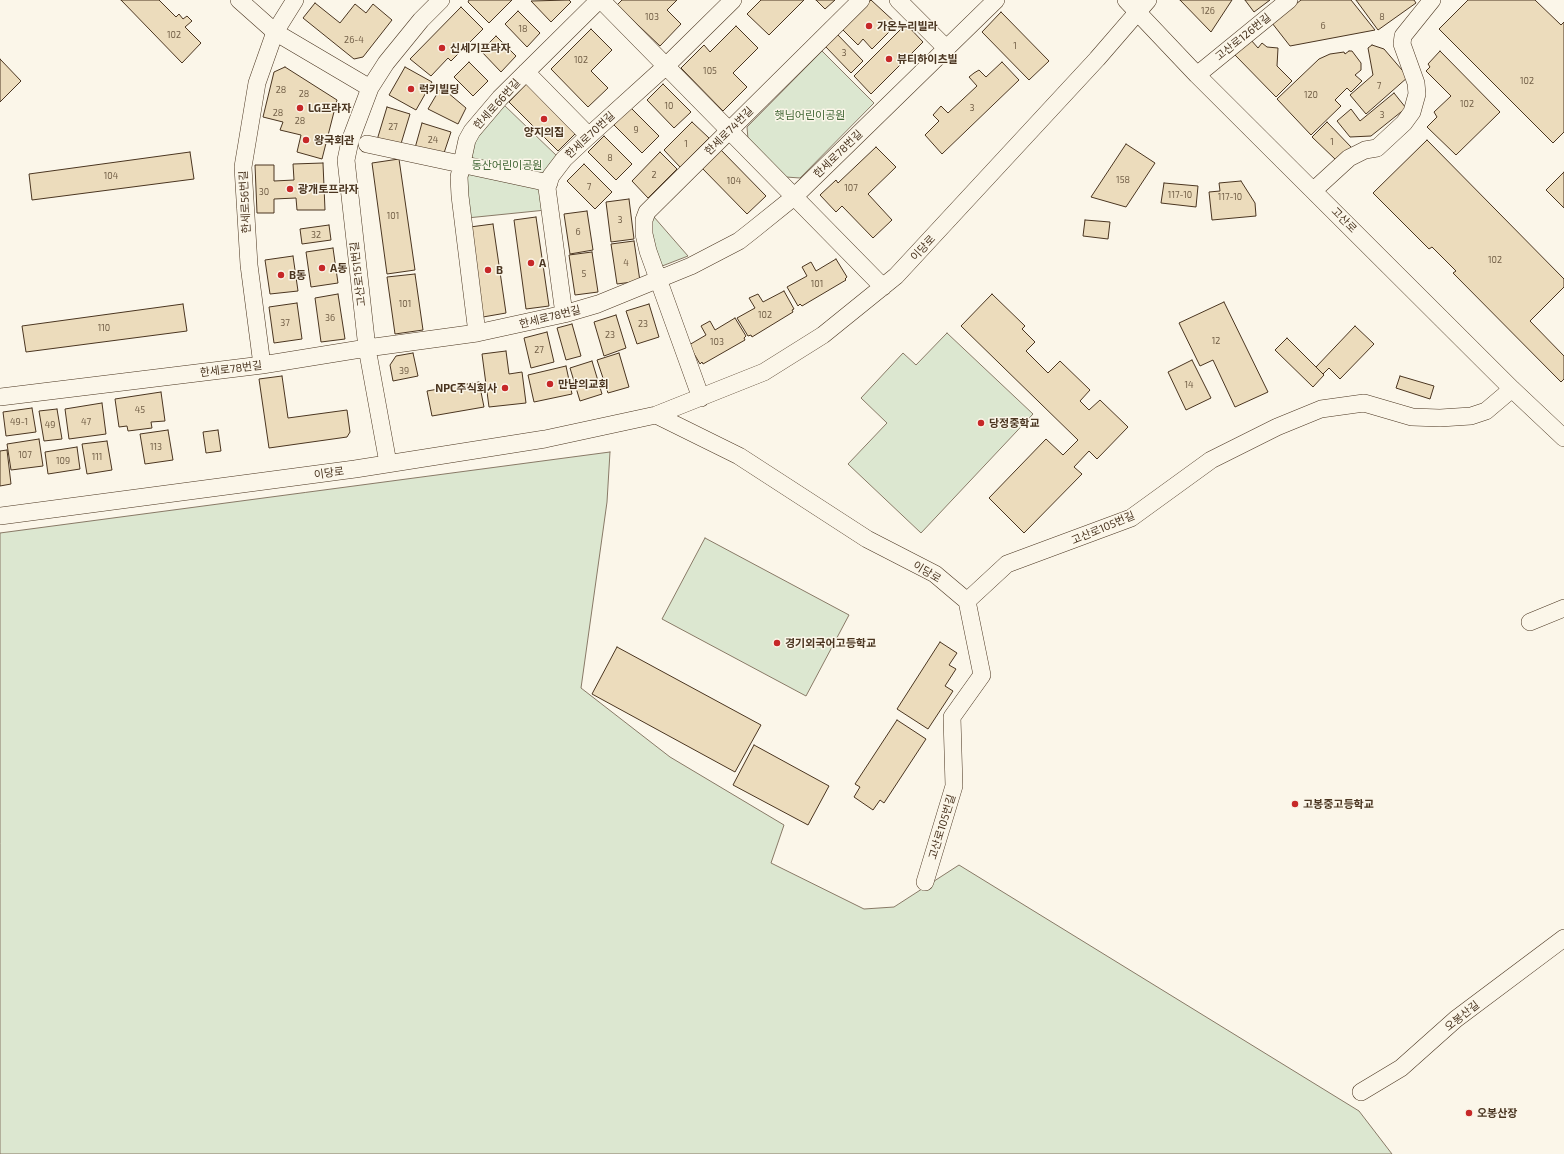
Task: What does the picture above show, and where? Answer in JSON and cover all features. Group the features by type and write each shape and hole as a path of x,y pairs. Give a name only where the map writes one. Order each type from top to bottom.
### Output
{"street":[{"path":"239,0 275,32 370,88"},
{"name":"한세로56번길","path":"262,365 249,265 243,167 257,83 275,32 295,0"},
{"name":"고산로151번길","path":"388,463 367,348 346,160 350,141 370,88 386,63 421,20 441,0"},
{"path":"600,0 883,287"},
{"name":"한세로66번길","path":"477,333 460,196 459,177 464,150 472,131 500,98 600,0"},
{"name":"한세로70번길","path":"564,314 547,188 551,176 564,159 588,135 666,66 733,0"},
{"name":"한세로74번길","path":"701,398 658,280 644,234 644,220 647,212 861,0"},
{"path":"898,0 947,48"},
{"name":"한세로78번길","path":"0,397 262,365 367,348 477,333 564,314 598,304 658,280 739,241 794,197 996,0"},
{"name":"고산로","path":"1126,0 1143,6 1197,75 1564,438"},
{"name":"고산로126번길","path":"1197,75 1289,0"},
{"path":"1314,190 1349,158 1365,150 1377,148 1404,123 1412,112 1417,94 1416,83 1402,44 1403,36 1432,0"},
{"name":"이당로","path":"0,516 295,477 545,439 656,415 764,372 823,335 883,287 923,248 1143,6"},
{"path":"526,72 588,135"},
{"path":"367,144 549,183"},
{"name":"고산로105번길","path":"925,882 954,786 952,717 982,674 968,601 1007,564 1131,518 1211,460 1277,426 1321,409 1364,403 1412,417 1464,417 1486,411 1512,388"},
{"name":"이당로","path":"656,415 739,456 867,539 935,574 968,601"},
{"path":"1530,622 1564,608"},
{"name":"오봉산길","path":"1361,1092 1401,1068 1456,1020 1564,938"}],"green space":[{"name":"햇님어린이공원","path":"822,51 874,103 800,178 786,177 748,139 747,127"},
{"name":"동산어린이공원","path":"503,104 558,157 546,210 467,218 464,196 476,133"},
{"path":"654,217 688,256 657,268 649,226"},
{"path":"947,333 1033,414 921,533 848,464 887,423 861,398 903,353 916,365"},
{"path":"610,452 607,502 581,688 670,757 784,825 771,863 864,909 894,907 959,865 1359,1111 1392,1154 0,1154 0,533"},
{"path":"705,538 849,615 806,696 662,619"}],"building":[{"path":"121,0 159,0 176,17 179,14 183,19 187,16 192,21 185,27 201,43 182,63"},
{"path":"469,0 512,0 489,23 468,2"},
{"path":"569,0 571,2 551,22 531,1"},
{"path":"622,0 677,0 667,10 681,24 660,46 617,5"},
{"path":"761,0 804,0 769,35 747,14"},
{"path":"816,0 835,0 825,9"},
{"name":"가온누리빌라","path":"871,0 897,24 872,49 863,39 858,45 842,29"},
{"path":"1180,0 1232,0 1211,32"},
{"path":"1245,0 1270,0 1254,12"},
{"path":"1301,0 1351,0 1375,30 1290,46 1272,23"},
{"path":"1356,0 1414,0 1416,3 1378,30"},
{"path":"1468,0 1535,0 1561,25 1564,22 1564,132 1553,143 1439,29"},
{"path":"315,3 340,23 355,4 366,13 373,4 392,20 363,57 354,59 303,18"},
{"name":"신세기프라자","path":"461,7 483,29 451,61 448,58 431,76 410,59"},
{"path":"518,11 540,33 527,47 505,24"},
{"path":"1001,12 1049,61 1029,80 982,32"},
{"name":"뷰티하이츠빌","path":"906,24 923,42 871,94 854,76"},
{"path":"736,26 758,48 733,73 747,87 723,111 681,68 704,45 710,52"},
{"path":"591,29 612,50 591,71 608,88 588,107 551,69"},
{"path":"837,34 863,61 851,73 825,46"},
{"path":"496,36 516,56 501,72 481,51"},
{"path":"1251,40 1258,48 1262,43 1267,47 1278,48 1277,66 1292,81 1276,97 1235,55"},
{"path":"1372,45 1384,49 1408,77 1366,114 1350,95 1373,75 1368,48"},
{"path":"1352,51 1361,63 1361,70 1355,75 1362,81 1351,92 1347,88 1335,100 1341,106 1311,135 1277,99 1319,59 1330,54 1344,52 1345,54"},
{"path":"1440,51 1500,112 1456,155 1427,127 1437,117 1434,112 1451,96 1426,71 1430,67 1428,64"},
{"path":"0,59 21,81 0,102"},
{"path":"469,62 488,81 473,96 454,77"},
{"path":"1002,62 1019,80 942,154 925,135 939,121 933,115 941,106 948,113 977,86 969,77 974,73 979,70 986,77"},
{"name":"LG프라자","path":"285,67 337,100 322,159 297,152 301,135 280,130 283,122 263,117 274,72"},
{"name":"럭키빌딩","path":"405,67 432,82 416,110 389,95"},
{"name":"양지의집","path":"527,83 576,133 558,151 509,102"},
{"path":"663,84 691,112 674,128 647,100"},
{"path":"441,87 466,108 458,124 428,109"},
{"path":"1394,93 1406,108 1371,136 1350,137 1337,121 1351,109 1360,121"},
{"path":"387,107 410,114 400,147 377,140"},
{"path":"631,108 659,136 642,153 614,125"},
{"path":"692,122 709,138 680,167 664,150"},
{"path":"1327,122 1352,148 1336,160 1312,137"},
{"path":"422,123 451,132 443,156 415,148"},
{"path":"604,136 632,164 616,180 588,152"},
{"path":"1427,140 1564,279 1564,287 1530,321 1564,356 1564,379 1561,382 1453,273 1456,271 1432,247 1429,249 1373,193"},
{"path":"1126,144 1155,163 1126,207 1091,197"},
{"path":"876,147 896,167 868,194 892,220 873,238 842,206 836,212 820,195 836,180 838,183"},
{"path":"720,149 766,196 747,214 701,167"},
{"path":"190,152 194,179 32,200 29,174"},
{"path":"660,152 677,169 648,198 632,181"},
{"path":"399,159 415,270 387,274 372,163"},
{"name":"광개토프라자","path":"323,163 325,210 297,210 296,198 274,199 274,213 257,213 255,165 274,165 274,181 294,180 293,164"},
{"path":"584,164 612,192 595,209 567,181"},
{"path":"1564,172 1564,208 1546,190"},
{"path":"1241,181 1255,203 1256,216 1212,220 1209,192 1220,191 1219,183"},
{"path":"1164,183 1198,186 1196,207 1161,203"},
{"path":"629,199 634,239 611,242 606,202"},
{"path":"587,211 593,250 570,254 564,214"},
{"name":"A","path":"536,217 549,306 526,309 514,220"},
{"path":"1085,220 1110,222 1108,239 1083,236"},
{"name":"B","path":"493,224 506,313 483,317 470,227"},
{"path":"329,225 331,240 302,244 300,229"},
{"path":"634,241 640,281 617,284 611,244"},
{"name":"A동","path":"333,248 338,283 311,287 306,252"},
{"path":"592,252 598,292 575,295 569,255"},
{"name":"B동","path":"293,256 298,291 270,294 265,260"},
{"path":"836,259 847,277 845,279 846,280 802,306 800,304 798,306 787,287 807,276 802,267 811,262 816,271"},
{"path":"415,274 423,330 395,334 387,277"},
{"path":"784,291 794,309 792,310 793,312 752,337 751,335 748,336 737,318 755,308 749,298 758,294 763,302"},
{"path":"338,294 345,339 321,342 315,298"},
{"path":"992,294 1025,326 1022,329 1035,342 1026,351 1048,373 1060,361 1090,390 1080,401 1089,410 1100,400 1128,427 1097,459 1089,451 1074,467 1082,474 1024,533 989,498 1046,439 1063,455 1078,440 961,326"},
{"path":"1224,302 1268,392 1235,407 1213,360 1200,366 1179,323"},
{"path":"297,303 302,339 274,343 269,307"},
{"path":"183,304 187,331 26,352 22,326"},
{"path":"649,304 659,337 637,344 626,311"},
{"path":"616,315 626,348 604,356 594,322"},
{"path":"735,318 746,336 744,338 745,340 703,364 702,362 700,364 689,345 706,335 701,326 710,321 715,330"},
{"path":"572,324 581,356 566,360 557,328"},
{"path":"1355,326 1374,344 1340,379 1329,368 1323,374 1316,367"},
{"path":"547,332 554,362 531,368 524,338"},
{"path":"1287,338 1324,375 1313,387 1275,350"},
{"name":"NPC주식회사","path":"506,351 509,374 522,372 526,403 489,407 482,354"},
{"path":"413,353 418,376 393,381 390,365 396,356"},
{"path":"619,353 629,387 608,393 597,360"},
{"path":"1192,360 1211,398 1186,410 1168,372"},
{"path":"592,361 602,394 580,401 570,368"},
{"name":"만남의교회","path":"566,366 572,394 534,402 528,375"},
{"path":"282,376 288,418 347,410 350,432 347,437 269,448 259,379"},
{"path":"1400,376 1434,386 1430,399 1396,388"},
{"path":"479,382 484,407 432,416 427,391"},
{"path":"161,392 165,421 151,422 152,428 128,431 127,426 119,427 115,399"},
{"path":"102,403 106,434 69,439 65,409"},
{"path":"32,408 36,432 6,436 3,412"},
{"path":"57,409 62,439 44,441 39,411"},
{"path":"168,430 173,460 145,464 140,434"},
{"path":"218,430 221,451 206,453 203,432"},
{"path":"39,439 43,466 11,470 7,444"},
{"path":"107,441 112,470 87,474 82,444"},
{"path":"77,447 80,469 48,474 45,452"},
{"path":"7,450 11,484 0,486 0,451"},
{"path":"940,642 957,653 949,665 956,669 945,686 953,691 928,729 897,709"},
{"path":"617,647 761,725 735,772 592,694"},
{"path":"897,720 926,739 884,803 880,800 873,810 854,797 860,787 855,784"},
{"path":"754,745 829,786 808,825 733,785"}],"place":[{"name":"가온누리빌라","path":"869,26"},
{"name":"신세기프라자","path":"442,48"},
{"name":"뷰티하이츠빌","path":"889,59"},
{"name":"럭키빌딩","path":"411,89"},
{"name":"LG프라자","path":"300,108"},
{"name":"양지의집","path":"544,119"},
{"name":"왕국회관","path":"306,140"},
{"name":"광개토프라자","path":"290,189"},
{"name":"A","path":"531,263"},
{"name":"A동","path":"322,268"},
{"name":"B","path":"488,270"},
{"name":"B동","path":"281,275"},
{"name":"만남의교회","path":"550,384"},
{"name":"NPC주식회사","path":"505,388"},
{"name":"당정중학교","path":"981,423"},
{"name":"경기외국어고등학교","path":"777,643"},
{"name":"고봉중고등학교","path":"1295,804"},
{"name":"오봉산장","path":"1469,1113"}]}
